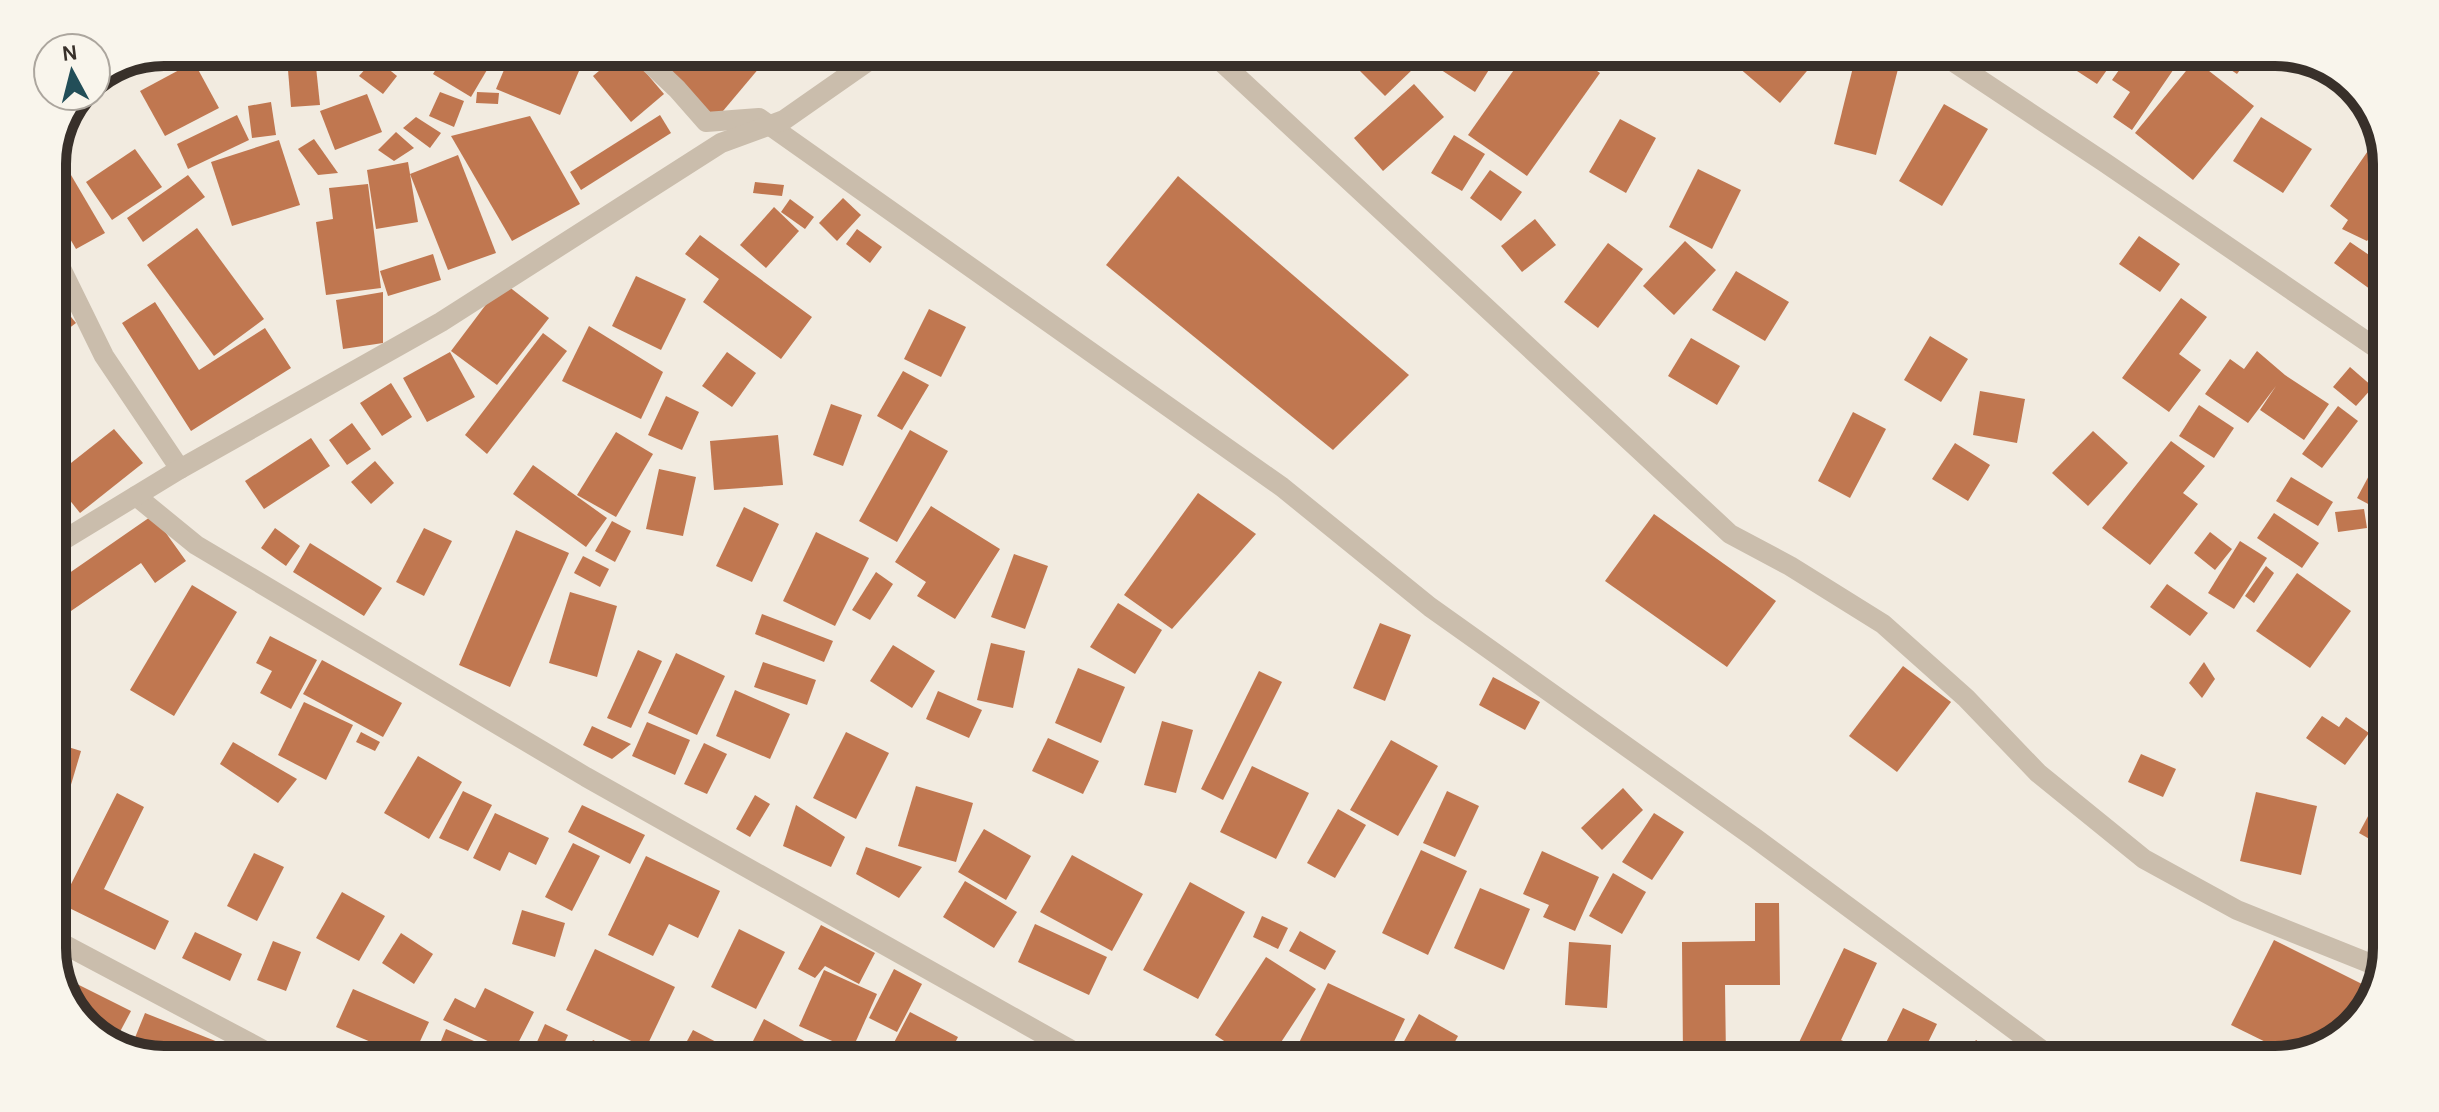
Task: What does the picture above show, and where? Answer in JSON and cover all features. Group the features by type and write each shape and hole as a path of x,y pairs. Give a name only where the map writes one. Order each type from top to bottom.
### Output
{"street":[{"path":"653,66 706,122 759,118 1282,487 1430,607 1755,838 2036,1046"},
{"path":"66,538 180,469 441,322 721,143 784,120 861,66"},
{"path":"1226,66 1730,534 1790,566 1883,624 1966,698 2038,773 2144,859 2237,910 2371,964"},
{"path":"1960,66 2373,346"},
{"path":"66,279 104,356 180,469"},
{"path":"136,496 196,545 586,777 1064,1046"},
{"path":"66,945 256,1046"}],"building":[{"path":"187,66 196,66 219,108 165,136 140,91"},
{"path":"368,66 385,66 397,76 383,94 359,76"},
{"path":"438,66 489,66 471,97 433,74"},
{"path":"506,66 567,66 579,71 560,115 496,89"},
{"path":"605,66 640,66 664,94 631,122 593,76"},
{"path":"662,66 761,66 723,111 706,122"},
{"path":"1365,66 1414,68 1385,96 1360,71"},
{"path":"1435,66 1491,66 1475,92"},
{"path":"1517,66 1590,66 1600,73 1527,176 1468,135"},
{"path":"1739,66 1811,66 1780,103"},
{"path":"1853,66 1898,69 1876,155 1834,144"},
{"path":"2069,66 2110,66 2097,84"},
{"path":"2122,66 2176,66 2132,130 2113,117 2130,92 2112,80"},
{"path":"2190,66 2203,66 2254,106 2193,180 2135,133"},
{"path":"2225,66 2243,66 2237,74"},
{"path":"316,67 320,105 291,107 288,70"},
{"path":"1414,84 1444,117 1383,171 1354,138"},
{"path":"440,92 464,101 454,127 429,116"},
{"path":"477,92 499,93 498,104 476,103"},
{"path":"367,94 382,132 335,150 320,111"},
{"path":"271,102 276,135 252,138 248,106"},
{"path":"1944,104 1988,129 1942,206 1899,181"},
{"path":"237,115 249,140 188,169 177,144"},
{"path":"660,115 671,133 581,190 570,172"},
{"path":"530,116 580,204 512,241 451,136"},
{"path":"416,117 441,133 430,148 403,128"},
{"path":"2261,117 2312,149 2283,193 2233,161"},
{"path":"1620,119 1656,138 1626,193 1589,172"},
{"path":"396,132 414,148 394,161 378,150"},
{"path":"1454,135 1485,154 1462,191 1431,173"},
{"path":"314,139 338,173 318,175 298,149"},
{"path":"279,140 300,205 232,226 211,162"},
{"path":"2371,146 2373,233 2367,241 2342,229 2348,220 2330,206"},
{"path":"135,149 162,187 112,220 86,182"},
{"path":"458,155 496,253 448,270 410,174"},
{"path":"408,162 418,222 376,229 367,170"},
{"path":"1698,169 1741,190 1712,249 1669,227"},
{"path":"1490,170 1522,192 1501,221 1470,198"},
{"path":"71,175 105,233 76,249 66,232 66,178"},
{"path":"188,175 205,197 143,242 127,218"},
{"path":"1178,176 1409,375 1333,450 1106,265"},
{"path":"755,182 784,185 782,196 753,193"},
{"path":"368,184 381,288 326,295 316,222 333,219 329,188"},
{"path":"843,198 861,215 837,241 819,223"},
{"path":"790,199 814,217 805,229 781,212"},
{"path":"774,207 799,231 766,268 740,245"},
{"path":"1535,219 1556,245 1522,272 1501,246"},
{"path":"197,228 264,319 214,356 147,265"},
{"path":"857,229 882,247 870,263 846,244"},
{"path":"700,235 812,317 781,359 703,302 719,279 685,254"},
{"path":"2139,236 2180,264 2160,292 2119,264"},
{"path":"1685,241 1716,270 1674,315 1643,286"},
{"path":"2350,242 2373,258 2373,291 2334,263"},
{"path":"1608,243 1643,269 1598,328 1564,302"},
{"path":"433,254 441,280 388,296 380,271"},
{"path":"1736,271 1789,302 1765,341 1712,310"},
{"path":"636,276 686,299 661,350 612,326"},
{"path":"503,282 549,318 497,385 451,351"},
{"path":"383,292 383,343 343,349 336,300"},
{"path":"2181,298 2207,317 2179,354 2201,370 2169,412 2122,378"},
{"path":"155,302 199,370 265,328 291,368 191,431 122,323"},
{"path":"929,309 966,327 941,377 904,359"},
{"path":"66,311 76,323 66,330"},
{"path":"589,326 663,372 641,419 562,381"},
{"path":"543,333 567,351 487,454 465,435"},
{"path":"1930,336 1968,359 1941,402 1904,380"},
{"path":"1691,338 1740,366 1717,405 1668,376"},
{"path":"2257,351 2285,375 2329,404 2304,440 2260,410 2276,386 2248,423 2205,394 2230,359 2244,369"},
{"path":"450,352 475,397 427,422 403,378"},
{"path":"727,352 756,373 732,407 702,386"},
{"path":"2350,367 2373,387 2356,406 2333,387"},
{"path":"903,371 929,385 902,430 877,416"},
{"path":"391,383 412,417 382,436 360,403"},
{"path":"1980,391 2025,399 2017,443 1973,435"},
{"path":"666,396 699,412 682,450 648,435"},
{"path":"831,404 862,415 843,466 813,455"},
{"path":"2199,405 2234,428 2214,458 2179,436"},
{"path":"2338,406 2358,421 2322,468 2302,454"},
{"path":"1853,412 1886,429 1850,498 1818,481"},
{"path":"352,423 371,449 347,465 329,440"},
{"path":"114,429 143,463 80,513 66,496 66,467"},
{"path":"910,430 948,451 897,542 859,521"},
{"path":"2093,431 2128,463 2088,506 2052,473"},
{"path":"616,432 653,454 616,517 577,495"},
{"path":"778,435 783,485 714,490 710,441"},
{"path":"311,438 330,466 264,509 245,481"},
{"path":"2171,441 2205,466 2183,493 2198,504 2150,565 2102,528"},
{"path":"1955,443 1990,465 1968,501 1932,479"},
{"path":"375,461 394,483 371,504 351,482"},
{"path":"533,465 607,518 586,547 513,494"},
{"path":"2373,468 2373,507 2357,498"},
{"path":"659,469 696,477 683,536 646,529"},
{"path":"2291,477 2333,502 2318,526 2276,501"},
{"path":"1198,493 1256,534 1172,629 1124,595"},
{"path":"931,506 1000,549 955,619 917,596 926,582 895,562"},
{"path":"744,507 779,524 752,582 716,566"},
{"path":"2364,509 2367,528 2338,532 2335,512"},
{"path":"2274,513 2319,543 2302,568 2257,538"},
{"path":"1654,514 1776,601 1727,667 1605,581"},
{"path":"153,515 186,561 155,583 141,563 66,614 66,575"},
{"path":"612,521 631,531 615,562 595,551"},
{"path":"275,528 300,546 286,566 261,548"},
{"path":"424,528 452,541 424,596 396,582"},
{"path":"516,530 569,553 510,687 459,665"},
{"path":"816,532 869,558 835,626 783,601"},
{"path":"2210,532 2232,549 2215,570 2194,553"},
{"path":"2240,541 2267,558 2234,609 2208,593"},
{"path":"310,543 382,588 364,616 293,572"},
{"path":"1014,554 1048,566 1025,629 991,617"},
{"path":"583,556 609,569 600,587 574,573"},
{"path":"2266,566 2274,573 2254,603 2245,596"},
{"path":"876,572 893,584 870,620 852,610"},
{"path":"2297,573 2351,611 2310,668 2256,631"},
{"path":"2167,584 2208,613 2190,636 2150,607"},
{"path":"192,585 237,612 174,716 130,690"},
{"path":"570,592 617,606 597,677 549,663"},
{"path":"1118,603 1162,630 1135,674 1090,647"},
{"path":"762,614 833,641 824,662 755,634"},
{"path":"1380,623 1411,635 1385,701 1353,688"},
{"path":"270,636 317,660 291,709 260,693 272,671 256,663"},
{"path":"991,643 1025,651 1013,708 977,700"},
{"path":"893,645 935,671 912,708 870,681"},
{"path":"638,650 662,661 631,728 607,718"},
{"path":"676,653 725,676 697,735 648,713"},
{"path":"322,660 402,703 383,737 303,694"},
{"path":"763,662 816,680 807,705 754,687"},
{"path":"2204,662 2215,679 2202,698 2189,683"},
{"path":"1903,666 1951,702 1897,772 1849,736"},
{"path":"1078,668 1125,687 1101,743 1055,723"},
{"path":"1259,671 1282,682 1223,800 1201,789"},
{"path":"1493,677 1540,702 1525,730 1479,705"},
{"path":"735,690 790,714 770,759 716,736"},
{"path":"938,691 982,710 969,738 926,719"},
{"path":"304,702 353,725 326,780 278,755"},
{"path":"2322,716 2339,727 2346,717 2369,733 2345,765 2306,738"},
{"path":"1162,721 1193,730 1176,793 1144,785"},
{"path":"647,722 690,740 675,775 632,756"},
{"path":"592,726 631,744 612,759 583,745"},
{"path":"361,732 380,742 375,751 356,742"},
{"path":"846,732 889,753 856,819 813,798"},
{"path":"1048,738 1099,761 1083,794 1032,771"},
{"path":"1391,740 1438,766 1398,836 1350,810"},
{"path":"233,742 297,779 278,803 220,764"},
{"path":"704,743 727,754 707,794 684,784"},
{"path":"66,746 81,751 66,802"},
{"path":"2141,754 2176,769 2163,797 2128,782"},
{"path":"418,756 462,782 429,839 384,813"},
{"path":"1252,766 1309,793 1276,859 1220,832"},
{"path":"916,786 973,803 956,862 898,846"},
{"path":"1623,788 1643,810 1602,850 1581,828"},
{"path":"463,791 492,805 468,851 439,838"},
{"path":"1447,791 1479,806 1455,857 1423,843"},
{"path":"2256,792 2317,806 2301,875 2240,861"},
{"path":"117,793 144,807 104,889 169,921 155,950 66,906 66,894"},
{"path":"755,795 770,804 750,837 736,829"},
{"path":"582,805 645,835 630,864 568,832"},
{"path":"796,805 845,837 831,867 783,846"},
{"path":"2373,807 2373,841 2359,833"},
{"path":"1338,809 1366,825 1335,878 1307,863"},
{"path":"495,813 549,838 536,865 509,852 500,871 473,858"},
{"path":"1654,813 1684,832 1652,880 1622,862"},
{"path":"984,829 1031,856 1006,900 958,872"},
{"path":"573,843 600,856 572,911 545,897"},
{"path":"866,847 922,867 899,898 856,874"},
{"path":"1421,850 1467,871 1428,955 1382,933"},
{"path":"1542,851 1599,877 1575,931 1543,917 1549,905 1523,894"},
{"path":"254,853 284,867 257,921 227,906"},
{"path":"1072,855 1143,894 1112,951 1040,912"},
{"path":"646,856 720,891 698,938 669,924 653,956 608,935"},
{"path":"1613,873 1646,892 1622,934 1589,916"},
{"path":"965,881 1017,912 994,948 943,917"},
{"path":"1190,882 1245,912 1198,999 1143,970"},
{"path":"1480,888 1530,909 1504,970 1454,948"},
{"path":"342,892 385,916 359,961 316,938"},
{"path":"1755,903 1779,903 1780,985 1725,985 1726,1046 1683,1046 1682,942 1755,941"},
{"path":"522,910 565,923 555,957 512,944"},
{"path":"1262,916 1288,928 1278,949 1253,937"},
{"path":"1035,924 1107,957 1089,995 1018,962"},
{"path":"821,925 875,953 859,984 825,966 815,978 798,969"},
{"path":"739,929 785,952 756,1009 711,987"},
{"path":"1300,931 1336,951 1325,970 1289,951"},
{"path":"195,932 242,954 230,981 182,958"},
{"path":"401,933 433,954 414,984 382,963"},
{"path":"2274,940 2366,986 2340,1022 2313,1039 2300,1043 2274,1046 2231,1025"},
{"path":"273,941 301,952 286,991 257,980"},
{"path":"1569,942 1611,945 1607,1008 1565,1005"},
{"path":"1844,948 1877,963 1841,1040 1854,1046 1797,1046"},
{"path":"595,949 675,987 647,1046 566,1010"},
{"path":"1266,957 1316,989 1279,1046 1232,1046 1215,1035"},
{"path":"894,969 922,984 897,1032 869,1018"},
{"path":"824,970 877,994 854,1046 843,1046 799,1026"},
{"path":"1328,983 1405,1019 1392,1046 1297,1046"},
{"path":"79,985 131,1011 119,1034 90,1013 76,991"},
{"path":"485,988 534,1012 517,1046 498,1046 443,1020 455,998 475,1008"},
{"path":"353,989 429,1022 418,1046 380,1046 336,1027"},
{"path":"1903,1008 1937,1024 1926,1046 1884,1046"},
{"path":"910,1012 958,1037 954,1046 892,1046"},
{"path":"145,1013 218,1042 216,1046 164,1046 134,1041"},
{"path":"1419,1014 1458,1036 1453,1046 1401,1046"},
{"path":"764,1019 813,1046 750,1046"},
{"path":"545,1024 568,1035 563,1046 535,1046"},
{"path":"446,1029 486,1046 439,1046"},
{"path":"693,1030 724,1046 684,1046"},
{"path":"593,1040 605,1046 590,1046"}]}
